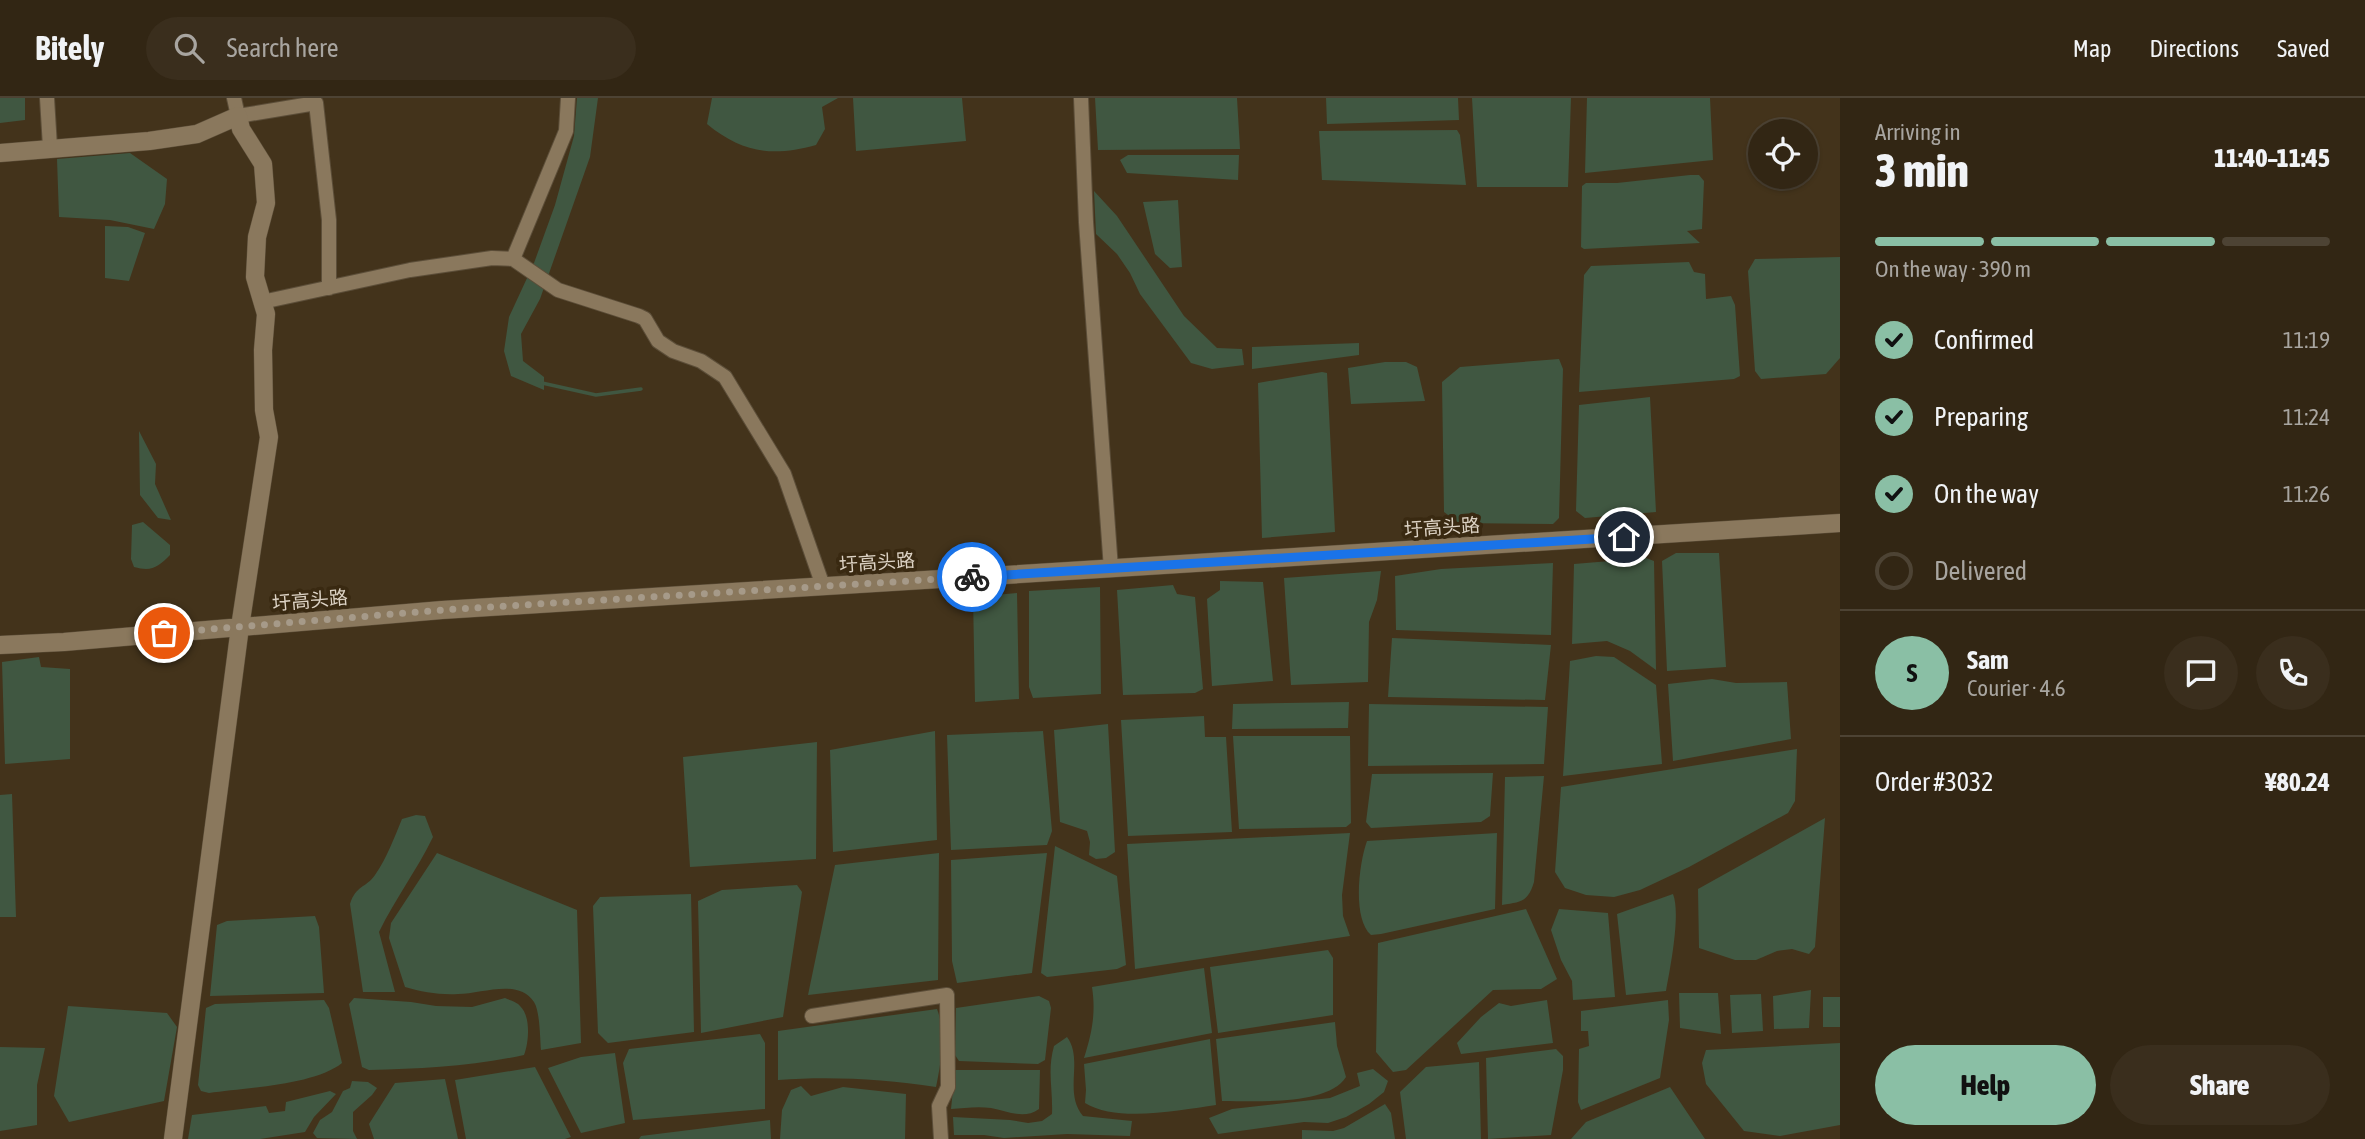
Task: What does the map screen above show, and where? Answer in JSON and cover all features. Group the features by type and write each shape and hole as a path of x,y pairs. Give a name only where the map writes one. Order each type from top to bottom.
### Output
{"street":[{"path":"47,98 50,148"},
{"path":"173,1139 240,626 269,437 264,410 263,350 266,314 255,277 257,237 266,203 263,164 241,129 234,98"},
{"path":"513,258 566,131 568,98"},
{"path":"1081,98 1086,222 1111,569"},
{"path":"0,153 149,141 197,134 238,116 316,103 330,220 329,288"},
{"path":"262,302 410,270 492,258 513,258 558,290 645,319 658,341 673,351 701,361 725,377 784,474 823,586"},
{"name":"圩高头路","path":"0,645 442,610 1840,523"},
{"path":"812,1016 947,995 948,1087 939,1106 941,1139"}],"shaded area":[{"path":"0,98 25,98 25,120 0,123"},
{"path":"577,98 598,98 590,157 540,299 521,334 523,361 544,377 544,390 511,376 504,351 509,317 534,263 555,205 574,136"},
{"path":"712,98 838,98 822,107 825,129 816,145 772,151 746,147 707,124"},
{"path":"853,98 962,98 966,141 856,151"},
{"path":"1095,98 1237,98 1240,149 1098,150"},
{"path":"1326,98 1458,98 1459,120 1327,124"},
{"path":"1472,98 1571,98 1568,187 1477,187"},
{"path":"1587,98 1710,98 1713,160 1585,173"},
{"path":"1457,130 1460,135 1466,185 1322,180 1319,131"},
{"path":"130,153 167,179 165,204 154,229 110,220 59,217 57,159"},
{"path":"1128,155 1239,155 1238,180 1127,173 1120,160"},
{"path":"1699,175 1704,181 1702,229 1687,231 1700,243 1581,247 1582,186 1586,183 1617,183"},
{"path":"1094,191 1117,216 1184,316 1217,348 1242,349 1244,365 1212,369 1191,363 1140,294 1117,254 1096,234"},
{"path":"1178,200 1182,267 1170,268 1155,254 1143,202"},
{"path":"105,226 128,227 145,233 129,281 105,278"},
{"path":"1840,257 1840,358 1826,374 1761,379 1755,371 1748,271 1755,259"},
{"path":"1689,262 1694,272 1705,274 1706,299 1731,296 1735,305 1740,376 1734,379 1579,392 1584,275 1591,266"},
{"path":"1359,343 1359,355 1252,369 1252,347"},
{"path":"1559,359 1563,369 1559,518 1553,524 1459,523 1444,512 1442,382 1460,367"},
{"path":"1385,362 1406,362 1417,367 1425,401 1351,404 1348,368"},
{"path":"1327,373 1335,532 1262,538 1258,383"},
{"path":"1650,397 1656,512 1585,518 1576,511 1579,405"},
{"path":"139,431 156,464 155,484 171,520 158,518 140,495"},
{"path":"143,522 170,545 170,555 150,569 134,567 131,559 132,525"},
{"path":"1676,553 1719,553 1726,667 1667,671 1662,561"},
{"path":"1646,558 1654,561 1656,670 1630,651 1607,641 1572,644 1574,564"},
{"path":"1553,563 1551,635 1396,630 1395,576 1441,569"},
{"path":"1381,571 1377,600 1369,622 1368,682 1291,685 1284,578"},
{"path":"1220,581 1263,582 1273,681 1212,686 1207,599 1220,590"},
{"path":"1173,585 1177,594 1195,597 1203,689 1195,693 1123,695 1117,590"},
{"path":"1100,587 1101,694 1033,698 1029,687 1029,591"},
{"path":"1017,593 1019,699 975,702 973,597"},
{"path":"1392,638 1551,645 1545,700 1388,697"},
{"path":"1596,656 1614,657 1656,685 1662,764 1563,776 1570,661"},
{"path":"39,657 41,667 70,669 70,759 5,764 2,662"},
{"path":"1712,679 1736,683 1787,682 1791,739 1673,761 1668,684"},
{"path":"1349,702 1348,728 1232,729 1233,704"},
{"path":"1369,704 1548,707 1544,764 1368,766"},
{"path":"1204,716 1205,737 1226,737 1232,832 1128,836 1121,720"},
{"path":"1108,724 1115,852 1106,858 1096,859 1089,855 1087,831 1060,822 1054,730"},
{"path":"935,731 937,840 833,852 830,750"},
{"path":"1043,731 1052,831 1047,845 951,850 947,735"},
{"path":"1233,736 1350,736 1351,823 1346,827 1239,829"},
{"path":"817,742 816,859 690,867 683,757"},
{"path":"1797,749 1795,801 1788,813 1689,867 1640,890 1614,897 1586,895 1565,888 1555,872 1561,787"},
{"path":"1493,773 1490,816 1481,822 1371,828 1366,822 1372,774"},
{"path":"1544,776 1534,882 1523,900 1502,905 1505,777"},
{"path":"12,794 16,917 0,917 0,795"},
{"path":"416,815 425,816 433,837 379,932 395,992 363,992 350,904 355,893 372,879 379,868 402,819"},
{"path":"1825,818 1815,947 1809,954 1792,949 1777,951 1756,960 1735,960 1699,948 1698,889"},
{"path":"1350,833 1342,895 1343,916 1350,936 1135,969 1127,844"},
{"path":"1497,833 1495,909 1371,935 1365,927 1359,904 1360,876 1367,841"},
{"path":"1055,846 1117,876 1126,965 1117,969 1047,977 1041,973"},
{"path":"437,853 577,910 581,1043 541,1050 536,1006 527,995 519,991 499,989 444,994 405,987 389,938 391,923"},
{"path":"939,853 938,980 808,995 835,865"},
{"path":"1047,853 1032,973 957,983 952,961 951,860"},
{"path":"797,885 802,892 783,1017 701,1033 698,901 722,890"},
{"path":"691,894 694,1032 608,1043 598,1033 593,906 600,897"},
{"path":"1673,894 1676,915 1666,991 1626,995 1617,914"},
{"path":"1526,909 1557,979 1541,989 1493,990 1406,1070 1393,1072 1376,1052 1378,943"},
{"path":"1559,909 1608,913 1615,997 1573,1000 1572,981 1561,960 1551,930"},
{"path":"315,916 319,927 324,993 210,996 217,925 227,921"},
{"path":"1328,950 1333,958 1333,1015 1218,1033 1210,967"},
{"path":"1204,968 1212,1033 1084,1058 1094,1006 1092,987"},
{"path":"1811,990 1809,1028 1774,1029 1773,996"},
{"path":"1679,993 1718,993 1721,1034 1680,1028"},
{"path":"1761,994 1763,1031 1732,1033 1730,995"},
{"path":"1039,996 1049,1001 1051,1008 1045,1060 1038,1064 959,1061 955,1055 956,1008"},
{"path":"1823,997 1840,997 1840,1027 1823,1027"},
{"path":"354,998 472,1007 505,998 519,1005 526,1016 528,1036 524,1055 447,1066 369,1070 362,1067 349,1004"},
{"path":"324,1000 329,1008 342,1063 298,1081 209,1093 201,1091 198,1085 206,1008 215,1004"},
{"path":"1547,1000 1553,1043 1461,1054 1457,1043 1481,1017 1499,1003 1511,1006"},
{"path":"1668,1000 1669,1020 1660,1078 1581,1110 1578,1102 1579,1049 1589,1046 1588,1031 1581,1031 1581,1011"},
{"path":"68,1006 167,1013 177,1027 164,1101 69,1122 54,1096"},
{"path":"937,1009 942,1037 936,1087 857,1079 778,1080 778,1031"},
{"path":"1335,1022 1337,1046 1346,1077 1337,1086 1324,1093 1289,1100 1222,1101 1216,1039"},
{"path":"760,1034 765,1043 765,1109 633,1120 623,1063 629,1049"},
{"path":"1067,1037 1074,1056 1074,1097 1077,1107 1083,1116 1132,1121 1130,1136 1067,1134 1004,1138 954,1135 953,1117 1028,1123 1042,1121 1052,1114 1052,1055 1054,1046"},
{"path":"1210,1039 1216,1105 1131,1114 1098,1109 1085,1103 1084,1064"},
{"path":"1840,1043 1840,1125 1780,1136 1744,1131 1706,1084 1702,1063 1706,1050"},
{"path":"0,1047 45,1048 37,1085 37,1125 0,1131"},
{"path":"1556,1049 1563,1056 1563,1070 1551,1135 1488,1139 1486,1058"},
{"path":"615,1053 625,1123 581,1133 548,1068 581,1057"},
{"path":"1479,1062 1481,1139 1406,1139 1400,1092 1426,1067"},
{"path":"535,1067 571,1137 466,1139 455,1080"},
{"path":"1373,1069 1388,1081 1384,1092 1346,1117 1328,1123 1304,1122 1218,1134 1209,1118 1232,1109 1330,1098 1360,1086 1357,1073"},
{"path":"955,1070 1040,1070 1039,1109 1027,1114 1015,1114 986,1107 951,1109"},
{"path":"445,1079 458,1139 374,1139 369,1124 395,1083"},
{"path":"352,1081 368,1082 377,1088 353,1112 353,1131 357,1139 317,1138 313,1133 320,1120 332,1112 343,1091 350,1088"},
{"path":"801,1086 811,1096 843,1087 906,1094 905,1139 780,1139 782,1110 791,1090"},
{"path":"1670,1087 1705,1139 1571,1139 1586,1122"},
{"path":"330,1091 336,1094 314,1117 305,1132 260,1139 188,1139 192,1115 266,1106 269,1113 285,1111 286,1102"},
{"path":"1385,1104 1391,1113 1395,1139 1302,1139 1302,1130 1333,1131 1344,1128"},
{"path":"770,1120 771,1139 639,1139 641,1136"}],"waterway":[{"path":"542,383 596,395 641,389"}],"way so far":[{"path":"164,633 442,610 972,577"}],"route":[{"path":"972,577 1624,537"}]}
